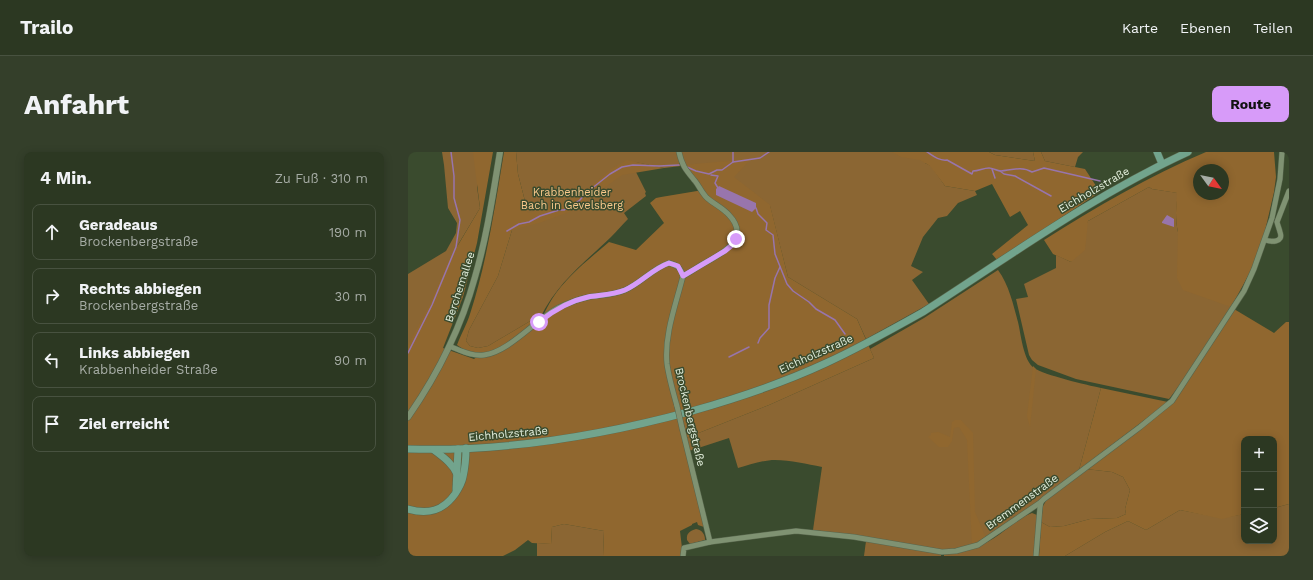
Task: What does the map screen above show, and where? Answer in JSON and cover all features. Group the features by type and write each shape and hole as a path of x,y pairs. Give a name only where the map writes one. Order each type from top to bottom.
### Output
{"main road":[{"path":"1157,152 1162,164"},
{"name":"Eichholzstraße","path":"408,449 434,450 516,445 581,437 624,428 710,406 798,375 850,352 923,312 1095,201 1162,164 1188,152"},
{"path":"408,509 421,512 435,510 445,506 460,486 463,477 466,448"},
{"path":"456,492 458,449"},
{"path":"434,450 455,468 458,474"}],"street":[{"name":"Berchemallee","path":"408,417 434,377 465,310 480,260 500,152"},
{"path":"449,346 475,356 492,353 504,348 552,312 566,304 588,297 624,290 638,283 659,267 669,263 678,266 683,276 731,246 736,239 737,231 734,221 729,214 707,198 684,168 678,152"},
{"name":"Bremmenstraße","path":"683,556 684,548 710,542 796,531 854,537 942,552 956,551 978,545 1041,502 1044,498 1172,401 1244,291 1254,269 1265,240 1277,195 1282,152"},
{"path":"1265,240 1276,242 1280,237 1281,234 1277,222 1289,191"},
{"name":"Brockenbergstraße","path":"683,276 667,348 667,363 710,542"},
{"path":"1036,556 1041,502"}],"green space":[{"path":"442,152 485,152 477,187 480,208 459,243 408,358 408,274 446,251 456,233 457,223 448,208"},
{"name":"Krabbenheider Bach in Gevelsberg","path":"516,152 975,152 925,163 931,166 945,186 975,191 977,195 958,203 947,216 938,218 923,237 911,266 923,272 912,280 929,304 866,339 857,319 788,277 770,206 683,165 683,163 679,163 681,166 664,168 635,162 636,172 646,192 646,196 624,213 628,219 563,284 547,305 540,318 537,317 488,346 478,348 470,346 466,341 469,330 498,276 512,230 525,201 518,174"},
{"path":"989,152 1033,152 1035,161 995,155"},
{"path":"1041,152 1083,152 1078,157 1075,167 1045,161"},
{"path":"1149,187 1152,189 1178,193 1176,222 1178,232 1231,307 1188,374 1169,399 1076,379 1038,365 1029,355 1016,299 1028,297 1024,284 1056,268 1056,255 1071,262 1088,221"},
{"path":"998,270 1010,295 1018,322 1021,340 1030,364 1039,371 1047,374 1101,388 1079,470 1001,529 981,542 961,548 943,550 813,530 822,467 793,461 770,460 738,468 729,438 686,452 686,438 769,405 874,358 870,349 924,318"},
{"path":"1086,469 1112,472 1123,477 1130,490 1125,509 1126,514 1117,518 1090,519 1064,526 1050,527 1041,522 1043,506 1047,499"},
{"path":"1289,504 1289,556 1065,556 1105,532 1128,521 1146,530 1180,510 1222,518 1241,515 1241,544 1277,544 1277,507"},
{"path":"1032,513 1037,515 1035,556 944,556 944,554 967,550 987,542 1020,519"},
{"path":"564,524 604,531 603,556 537,556 537,543 551,544 552,527"},
{"path":"696,529 703,533 705,540 690,544 687,540 687,536 690,532"},
{"path":"866,541 941,554 941,556 864,556"}],"shaded area":[{"path":"473,152 493,152 477,243 463,297 443,348 474,359 480,354 466,351 457,345 469,318 481,274 490,234 504,152 516,152 518,174 528,213 562,204 586,191 611,169 627,160 664,168 622,175 572,211 539,223 512,230 498,276 469,330 466,341 470,346 478,348 488,346 537,317 542,318 551,301 564,283 609,242 636,250 664,223 650,203 656,198 703,190 683,165 751,159 734,177 770,205 788,277 857,319 874,358 769,405 686,438 704,527 698,525 697,522 680,531 682,548 681,556 603,556 604,531 564,524 552,527 551,544 532,543 528,540 515,550 503,556 408,556 408,345 430,304 448,262 480,208"},
{"path":"892,152 989,152 995,155 1035,161 1033,152 1041,152 1045,161 1085,169 1100,192 997,260 992,254 1028,225 1020,211 1010,217 992,184 975,191 945,186 930,166 920,160 901,157"},
{"path":"1206,152 1274,152 1276,177 1265,231 1253,267 1231,307 1183,290 1177,278 1177,193 1152,189 1149,187 1088,221 1085,250 1071,262 1053,254 1044,240 1123,193 1164,171"},
{"path":"719,186 756,203 756,208 752,212 716,195 716,189"},
{"path":"1167,215 1174,219 1174,227 1162,223"},
{"path":"1234,309 1274,333 1286,322 1289,322 1289,504 1277,507 1277,436 1241,436 1241,515 1222,519 1180,510 1146,530 1128,521 1105,532 1065,556 1039,556 1041,522 1050,527 1064,526 1090,519 1117,518 1126,514 1125,509 1130,490 1123,477 1112,472 1086,469 1166,409"},
{"path":"1033,366 1036,369 1030,427 1027,416"},
{"path":"1101,388 1168,402 1079,470"},
{"path":"955,420 961,420 973,433 975,512 986,538 972,546 967,440 959,427 954,428 952,441 948,447 939,447 928,437 931,433 938,432 950,437 952,422"}],"waterway":[{"path":"408,353 432,305 456,247 460,220 454,198 454,176 451,152"},
{"path":"733,152 733,162"},
{"path":"687,167 709,174 717,170 722,170 733,162 760,158 769,152"},
{"path":"927,152 934,157 947,160 972,174 973,171 987,168 998,171 1024,169 1032,172 1044,168 1100,181"},
{"path":"507,231 519,224 529,222 540,216 559,210 564,210 579,201 586,193 610,174 622,167 633,165 679,165"},
{"path":"992,169 995,178"},
{"path":"1000,171 1004,174 1015,176 1051,196"},
{"path":"711,175 718,176 715,183 718,188"},
{"path":"756,208 758,214 767,223 766,230 773,235 775,254 787,284 793,291 816,309 835,320 845,334"},
{"path":"758,343 760,338 769,328 769,305 775,278 780,267"},
{"path":"729,357 749,347"}],"route":[{"path":"539,322 556,309 566,304 588,297 624,290 638,283 659,267 669,263 678,266 683,276 725,251 736,239"}]}
